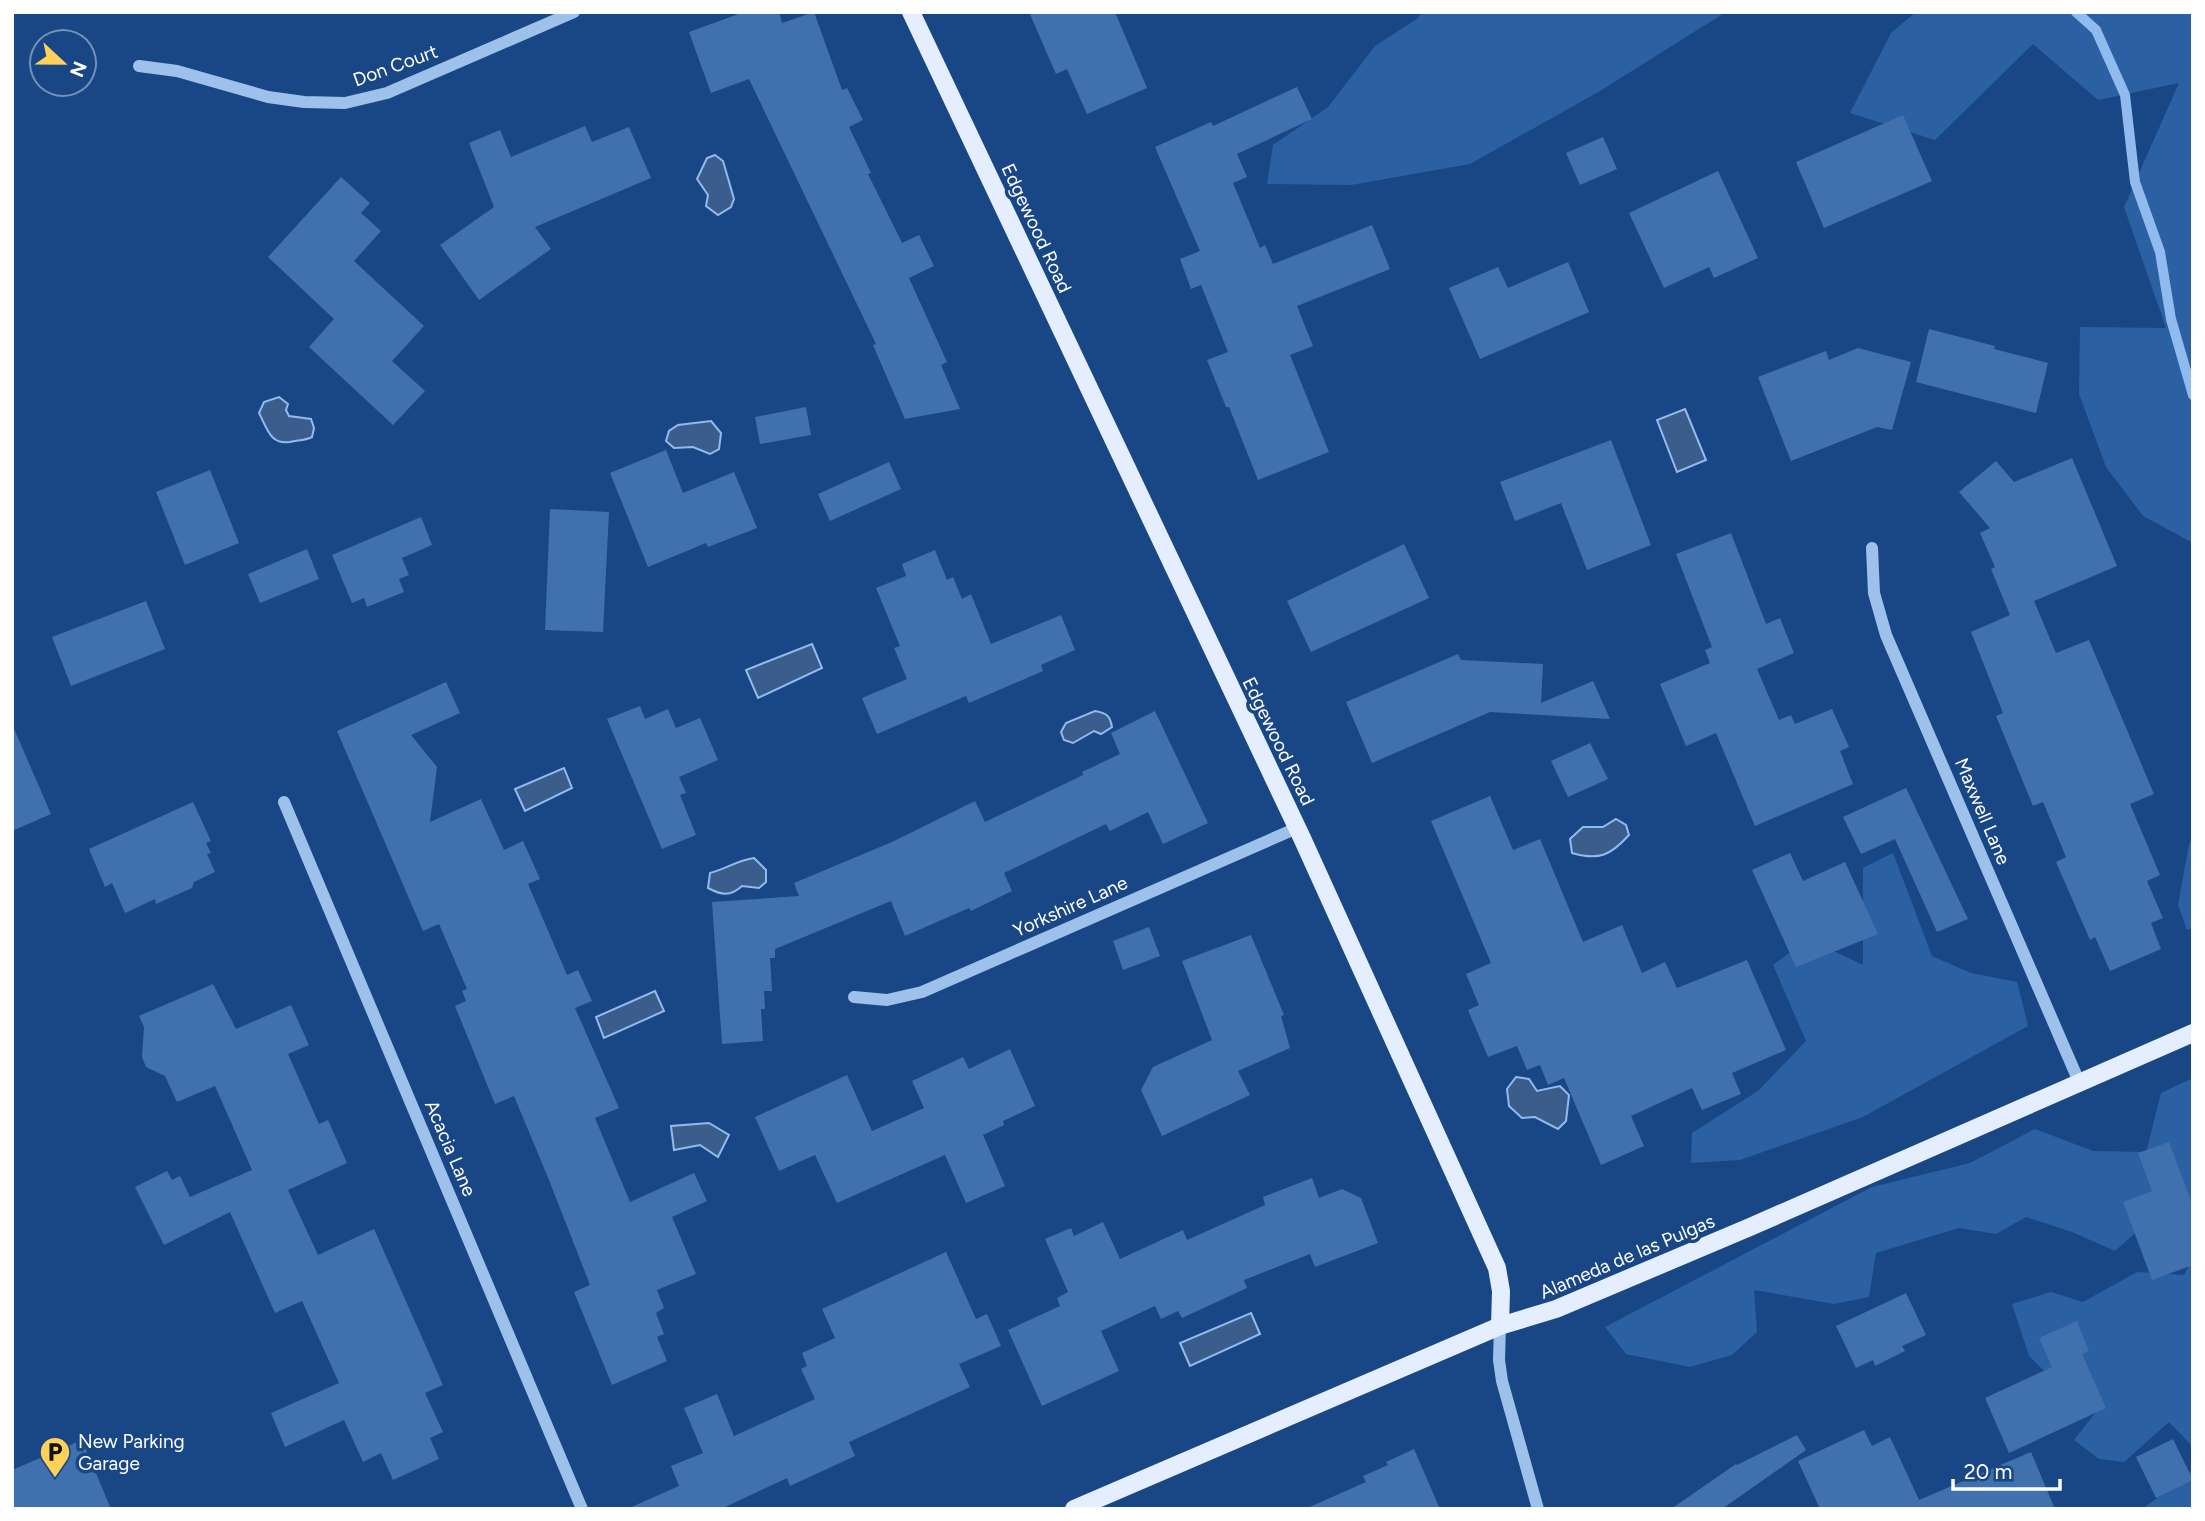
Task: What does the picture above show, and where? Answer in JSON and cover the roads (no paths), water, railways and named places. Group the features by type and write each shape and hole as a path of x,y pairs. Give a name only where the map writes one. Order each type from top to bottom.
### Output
{"main road":[{"name":"Edgewood Road","path":"911,12 1297,828 1497,1268 1501,1291 1500,1326"},
{"name":"Alameda de las Pulgas","path":"1074,1509 1500,1326 1556,1309 2080,1084 2193,1032"}],"street":[{"name":"Don Court","path":"138,66 177,71 268,97 304,102 345,103 387,93 575,12"},
{"name":"Maxwell Lane","path":"1872,548 1874,593 1886,635 2080,1084"},
{"name":"Acacia Lane","path":"284,802 582,1509"},
{"name":"Yorkshire Lane","path":"854,997 887,1000 922,992 1297,828"},
{"name":"Edgewood Road","path":"1500,1326 1499,1360 1502,1381 1538,1509"}],"waterway":[{"path":"2076,12 2096,30 2125,95 2135,182 2160,252 2171,319 2193,395"}],"place":[{"name":"New Parking Garage","path":"55,1479"}]}
